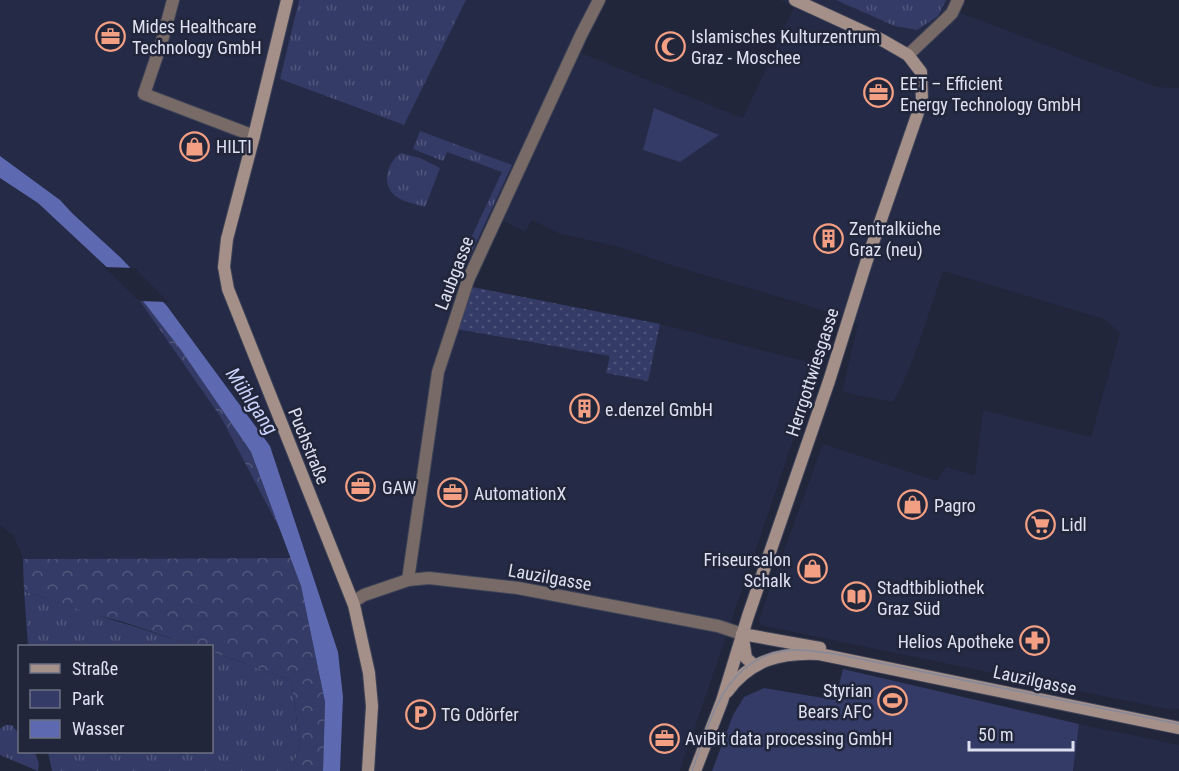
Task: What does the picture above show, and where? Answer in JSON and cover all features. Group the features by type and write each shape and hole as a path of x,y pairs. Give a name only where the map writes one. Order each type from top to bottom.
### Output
{"street":[{"path":"173,0 144,94 254,136"},
{"name":"Puchstraße","path":"287,0 227,239 224,267 228,289 353,602 369,673 372,706 368,771"},
{"name":"Laubgasse","path":"408,580 438,372 468,280 599,0"},
{"path":"795,0 882,40 908,55 952,13 958,0"},
{"name":"Herrgottwiesgasse","path":"695,771 722,701 742,634 922,101 921,72 908,55"},
{"name":"Lauzilgasse","path":"353,602 364,595 408,580 429,578 518,588 718,626 742,634 824,648 849,659"},
{"path":"742,634 746,658 754,665"},
{"name":"Lauzilgasse","path":"722,701 739,677 754,665 768,659 795,653 819,654 1179,728"}],"shaded area":[{"path":"0,0 299,0 280,79 403,125 466,0 606,0 581,53 743,118 794,7 780,0 964,0 958,12 1157,87 1179,88 1179,709 1171,710 760,625 759,619 823,444 937,481 946,467 975,475 983,410 1091,437 1120,333 1104,319 943,271 918,346 893,402 842,392 858,324 806,305 671,265 616,246 560,234 532,220 525,232 490,214 444,327 610,356 648,380 660,324 819,365 680,771 340,771 343,697 338,652 270,446 167,306 60,200 0,156"},
{"path":"0,178 38,203 143,301 251,452 292,558 23,559 14,537 0,525"},
{"path":"1079,724 1179,745 1179,771 1073,771"}],"green space":[{"path":"299,0 466,0 404,125 280,79"},
{"path":"836,0 946,0 938,16 917,30 895,26"},
{"path":"654,108 719,135 680,162 643,150"},
{"path":"420,131 512,165 469,258 464,253 502,172 447,152 443,161 413,149"},
{"path":"400,153 420,158 440,168 425,207 400,199 390,190 387,179 389,167"},
{"path":"472,287 660,324 648,381 606,373 610,356 456,329"},
{"path":"140,301 143,301 181,350 251,452 284,537 222,419"},
{"path":"292,558 301,586 325,702 323,771 292,771 300,743 291,680 213,652 213,645 192,645 24,591 23,559"},
{"path":"24,591 192,645 28,645"},
{"path":"213,652 291,680 300,743 292,771 52,771 48,753 213,753"},
{"path":"843,669 1079,724 1073,771 712,771 733,715 744,697 764,688 835,700"},
{"path":"5,725 12,725 18,733 18,753 35,753 39,764 38,771 0,755 0,729"}],"water":[{"name":"Mühlgang","path":"0,156 60,200 167,306 270,446 338,652 343,697 340,771 323,771 325,702 301,586 251,452 181,350 143,301 38,203 0,178"}],"pier":[{"path":"104,267 135,268 168,302 139,301"}],"tram line":[{"path":"692,771 715,710 725,691 738,675 753,662 772,653 796,650 846,656 1179,724"}],"place":[{"name":"Mides Healthcare Technology GmbH","path":"111,36"},
{"name":"Islamisches Kulturzentrum Graz - Moschee","path":"670,46"},
{"name":"EET – Efficient Energy Technology GmbH","path":"879,93"},
{"name":"HILTI","path":"195,146"},
{"name":"Zentralküche Graz (neu)","path":"828,238"},
{"name":"e.denzel GmbH","path":"584,409"},
{"name":"GAW","path":"361,487"},
{"name":"AutomationX","path":"453,493"},
{"name":"Pagro","path":"913,505"},
{"name":"Lidl","path":"1040,524"},
{"name":"Friseursalon Schalk","path":"812,569"},
{"name":"Stadtbibliothek Graz Süd","path":"856,597"},
{"name":"Helios Apotheke","path":"1035,641"},
{"name":"Styrian Bears AFC","path":"893,700"},
{"name":"TG Odörfer","path":"420,714"},
{"name":"AviBit data processing GmbH","path":"664,738"}]}
